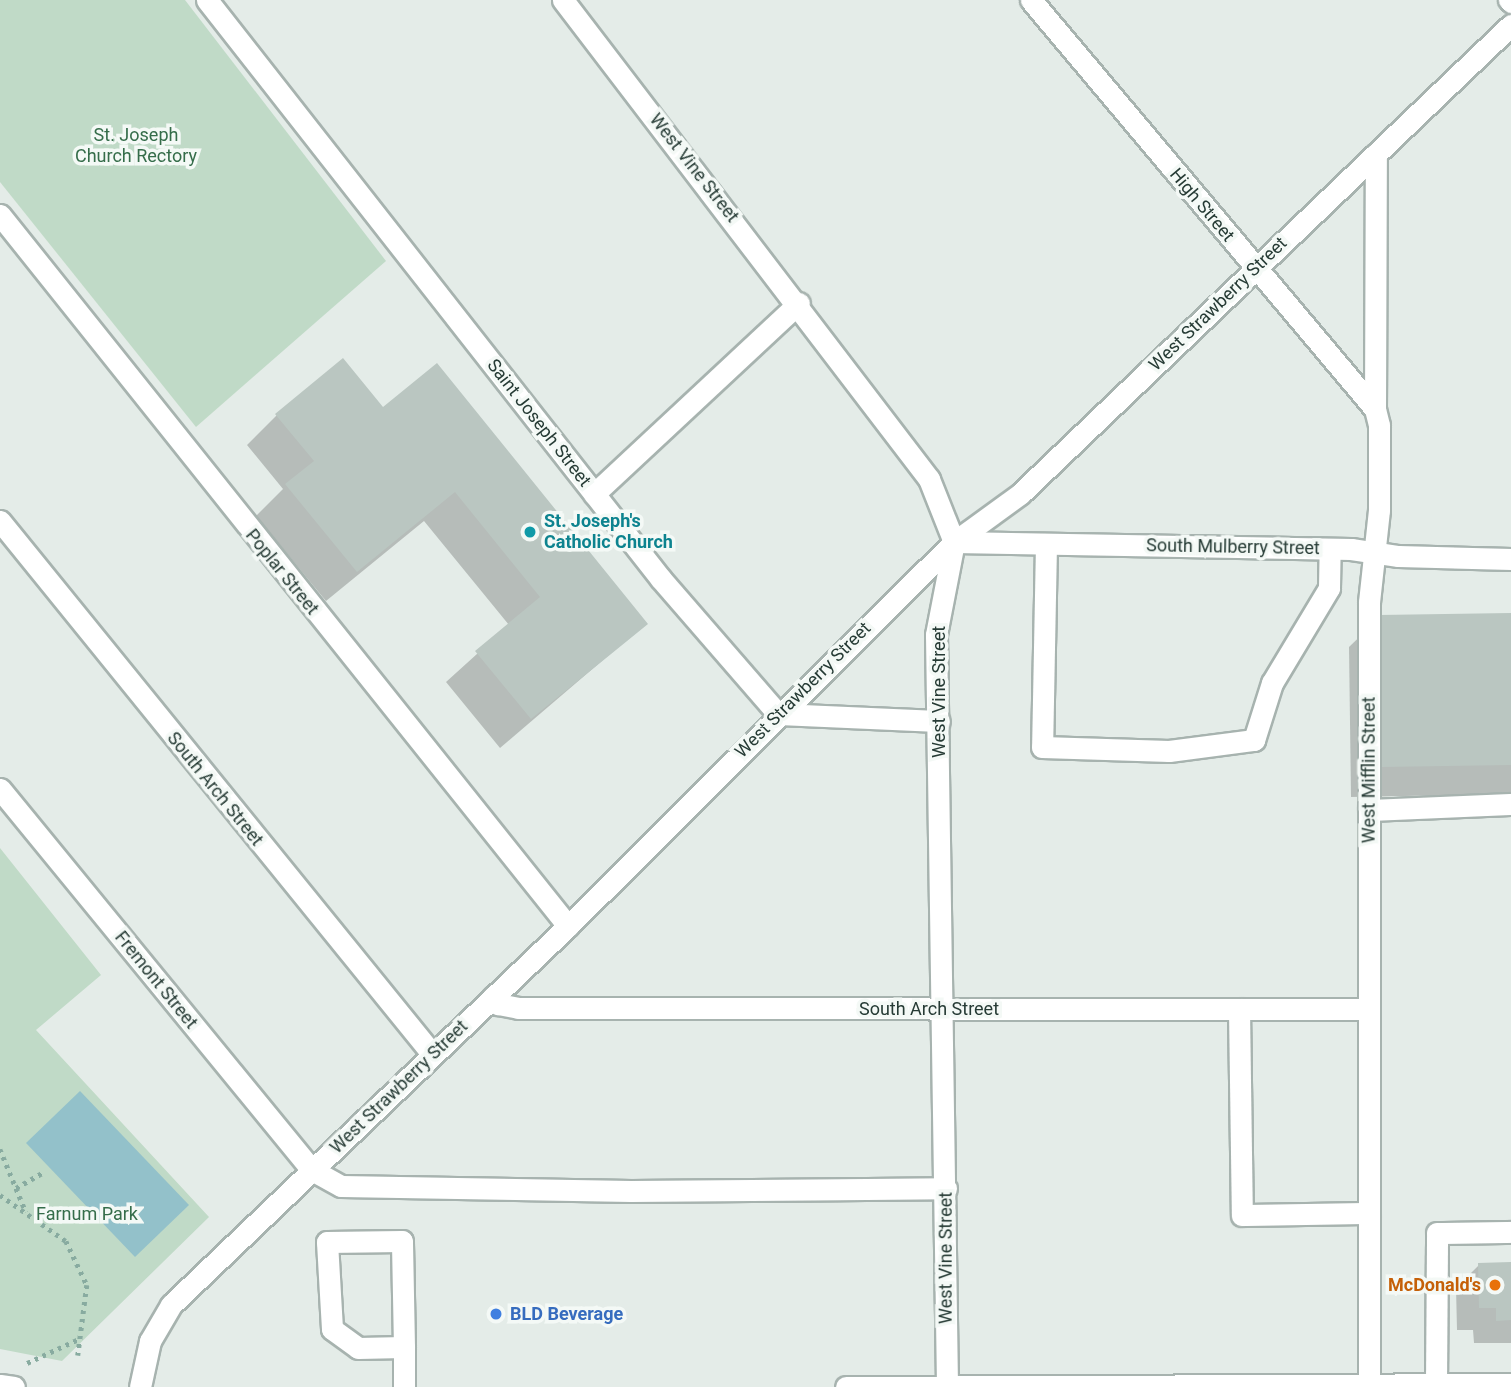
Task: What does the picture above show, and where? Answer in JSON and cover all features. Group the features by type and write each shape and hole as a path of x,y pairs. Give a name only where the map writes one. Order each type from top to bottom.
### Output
{"street":[{"name":"Saint Joseph Street","path":"207,0 661,579 778,714"},
{"name":"West Vine Street","path":"563,0 799,303 929,479 954,542 936,635 944,1009 947,1387"},
{"name":"High Street","path":"1031,0 1374,409"},
{"name":"West Strawberry Street","path":"140,1387 150,1341 171,1305 568,926 778,714 954,542 1020,494 1511,25"},
{"name":"West Mifflin Street","path":"1369,1386 1369,594 1375,552 1379,425 1374,409 1376,154"},
{"name":"Poplar Street","path":"0,215 568,926"},
{"path":"594,494 799,303"},
{"name":"South Arch Street","path":"0,521 257,843 433,1055"},
{"name":"South Mulberry Street","path":"954,542 1330,549 1511,559"},
{"path":"1046,544 1042,747 1169,751 1254,740 1272,683 1329,588 1330,549"},
{"path":"778,714 939,721"},
{"name":"Fremont Street","path":"0,789 312,1170"},
{"path":"1369,810 1511,804"},
{"name":"South Arch Street","path":"493,998 498,1004 518,1008 1369,1009"},
{"path":"1240,1009 1242,1215 1369,1213"},
{"path":"312,1170 341,1186 631,1191 946,1188"},
{"path":"1436,1385 1437,1233 1511,1232"},
{"path":"404,1347 358,1348 332,1329 327,1242 402,1241 404,1347 404,1387"},
{"path":"846,1387 1511,1384"},
{"path":"0,1385 14,1387"}],"path":[{"path":"0,1149 27,1214"},
{"path":"16,1188 42,1173"},
{"path":"0,1195 66,1241 86,1285 78,1355"},
{"path":"27,1363 80,1338"}],"green space":[{"name":"St. Joseph Church Rectory","path":"0,0 185,0 386,261 196,427 0,182"},
{"name":"Farnum Park","path":"0,848 101,975 36,1030 209,1217 62,1361 0,1349"}],"water":[{"path":"80,1091 189,1205 135,1257 26,1143"}],"building":[{"name":"St. Joseph's Catholic Church","path":"343,358 383,407 437,363 648,624 531,719 475,651 540,597 455,492 357,572 285,484 314,461 275,414"},
{"path":"1511,613 1511,765 1381,767 1379,615"},
{"name":"McDonald's","path":"1511,1262 1511,1320 1496,1321 1496,1308 1479,1308 1478,1263"}],"place":[{"name":"St. Joseph's Catholic Church","path":"530,532"},
{"name":"McDonald's","path":"1495,1285"},
{"name":"BLD Beverage","path":"496,1314"}]}
